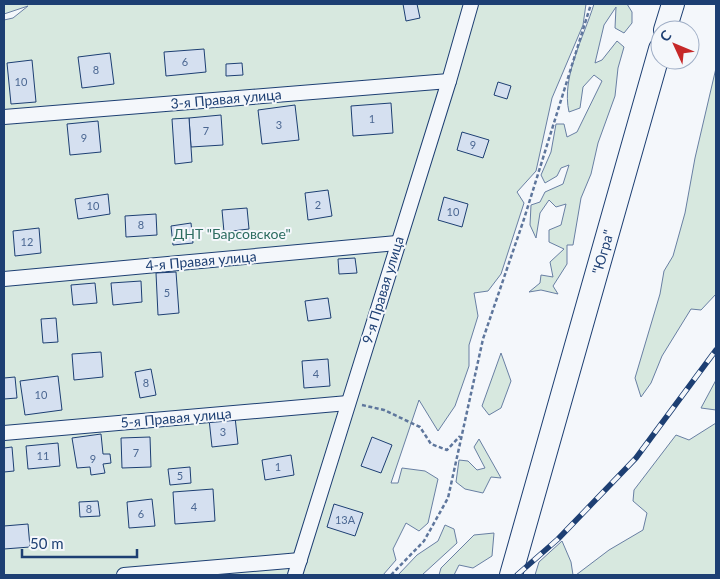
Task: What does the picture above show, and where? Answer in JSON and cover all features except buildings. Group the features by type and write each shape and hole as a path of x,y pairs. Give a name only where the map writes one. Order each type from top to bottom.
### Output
{"highway":[{"path":"668,20 673,4"},
{"name":"\"Югра\"","path":"511,575 654,70"}],"street":[{"name":"9-я Правая улица","path":"295,575 449,81 471,4"},
{"name":"3-я Правая улица","path":"4,117 449,81"},
{"name":"4-я Правая улица","path":"4,279 397,243"},
{"name":"5-я Правая улица","path":"4,433 348,403"},
{"path":"124,575 300,560"}],"path":[{"path":"391,575 424,541 448,498 482,339 524,218 591,4"},
{"path":"348,403 384,410 420,426 431,444 446,450 460,435"}],"green space":[{"name":"ДНТ \"Барсовское\"","path":"4,4 586,4 583,25 552,98 536,171 517,192 524,203 501,274 488,291 474,293 478,316 469,345 469,366 455,406 438,431 419,400 391,483 398,483 402,468 425,471 438,479 428,523 419,531 406,523 393,549 396,560 383,575 4,575 4,20 13,18 28,6 4,14"},
{"path":"594,4 627,4 632,12 632,23 624,33 615,28 616,7 604,25 595,63 602,60 617,41 624,47 618,68 615,96 598,143 591,174 581,198 573,245 567,245 567,264 553,286 558,294 541,290 529,292 540,283 541,275 553,277 550,262 564,249 549,242 549,230 561,225 566,204 556,207 549,200 540,213 536,238 530,225 531,205 540,202 545,192 563,184 569,165 561,168 557,176 545,183 541,175 551,152 556,124 564,124 567,137 577,132 602,81 594,75 583,87 580,108 569,112 567,99 571,71"},
{"path":"716,68 716,294 701,310 691,309 662,356 651,383 641,397 635,378 660,294 664,271 673,256 685,213 695,158"},
{"path":"501,353 511,381 501,408 489,415 482,406"},
{"path":"716,380 716,410 701,408"},
{"path":"716,423 716,575 576,575 609,550 643,530 647,513 633,501 634,490 676,435 689,440"},
{"path":"479,439 501,478 491,477 483,493 465,489 456,482 459,460 468,461 477,470 485,468 474,447"},
{"path":"445,525 454,529 457,543 422,575 398,575 417,555 438,541"},
{"path":"494,533 492,556 473,568 459,565 454,575 439,575 441,568 474,535"},
{"path":"562,541 571,562 573,575 535,575 539,562"}],"railway":[{"path":"517,575 558,539 636,458 716,350"}]}
